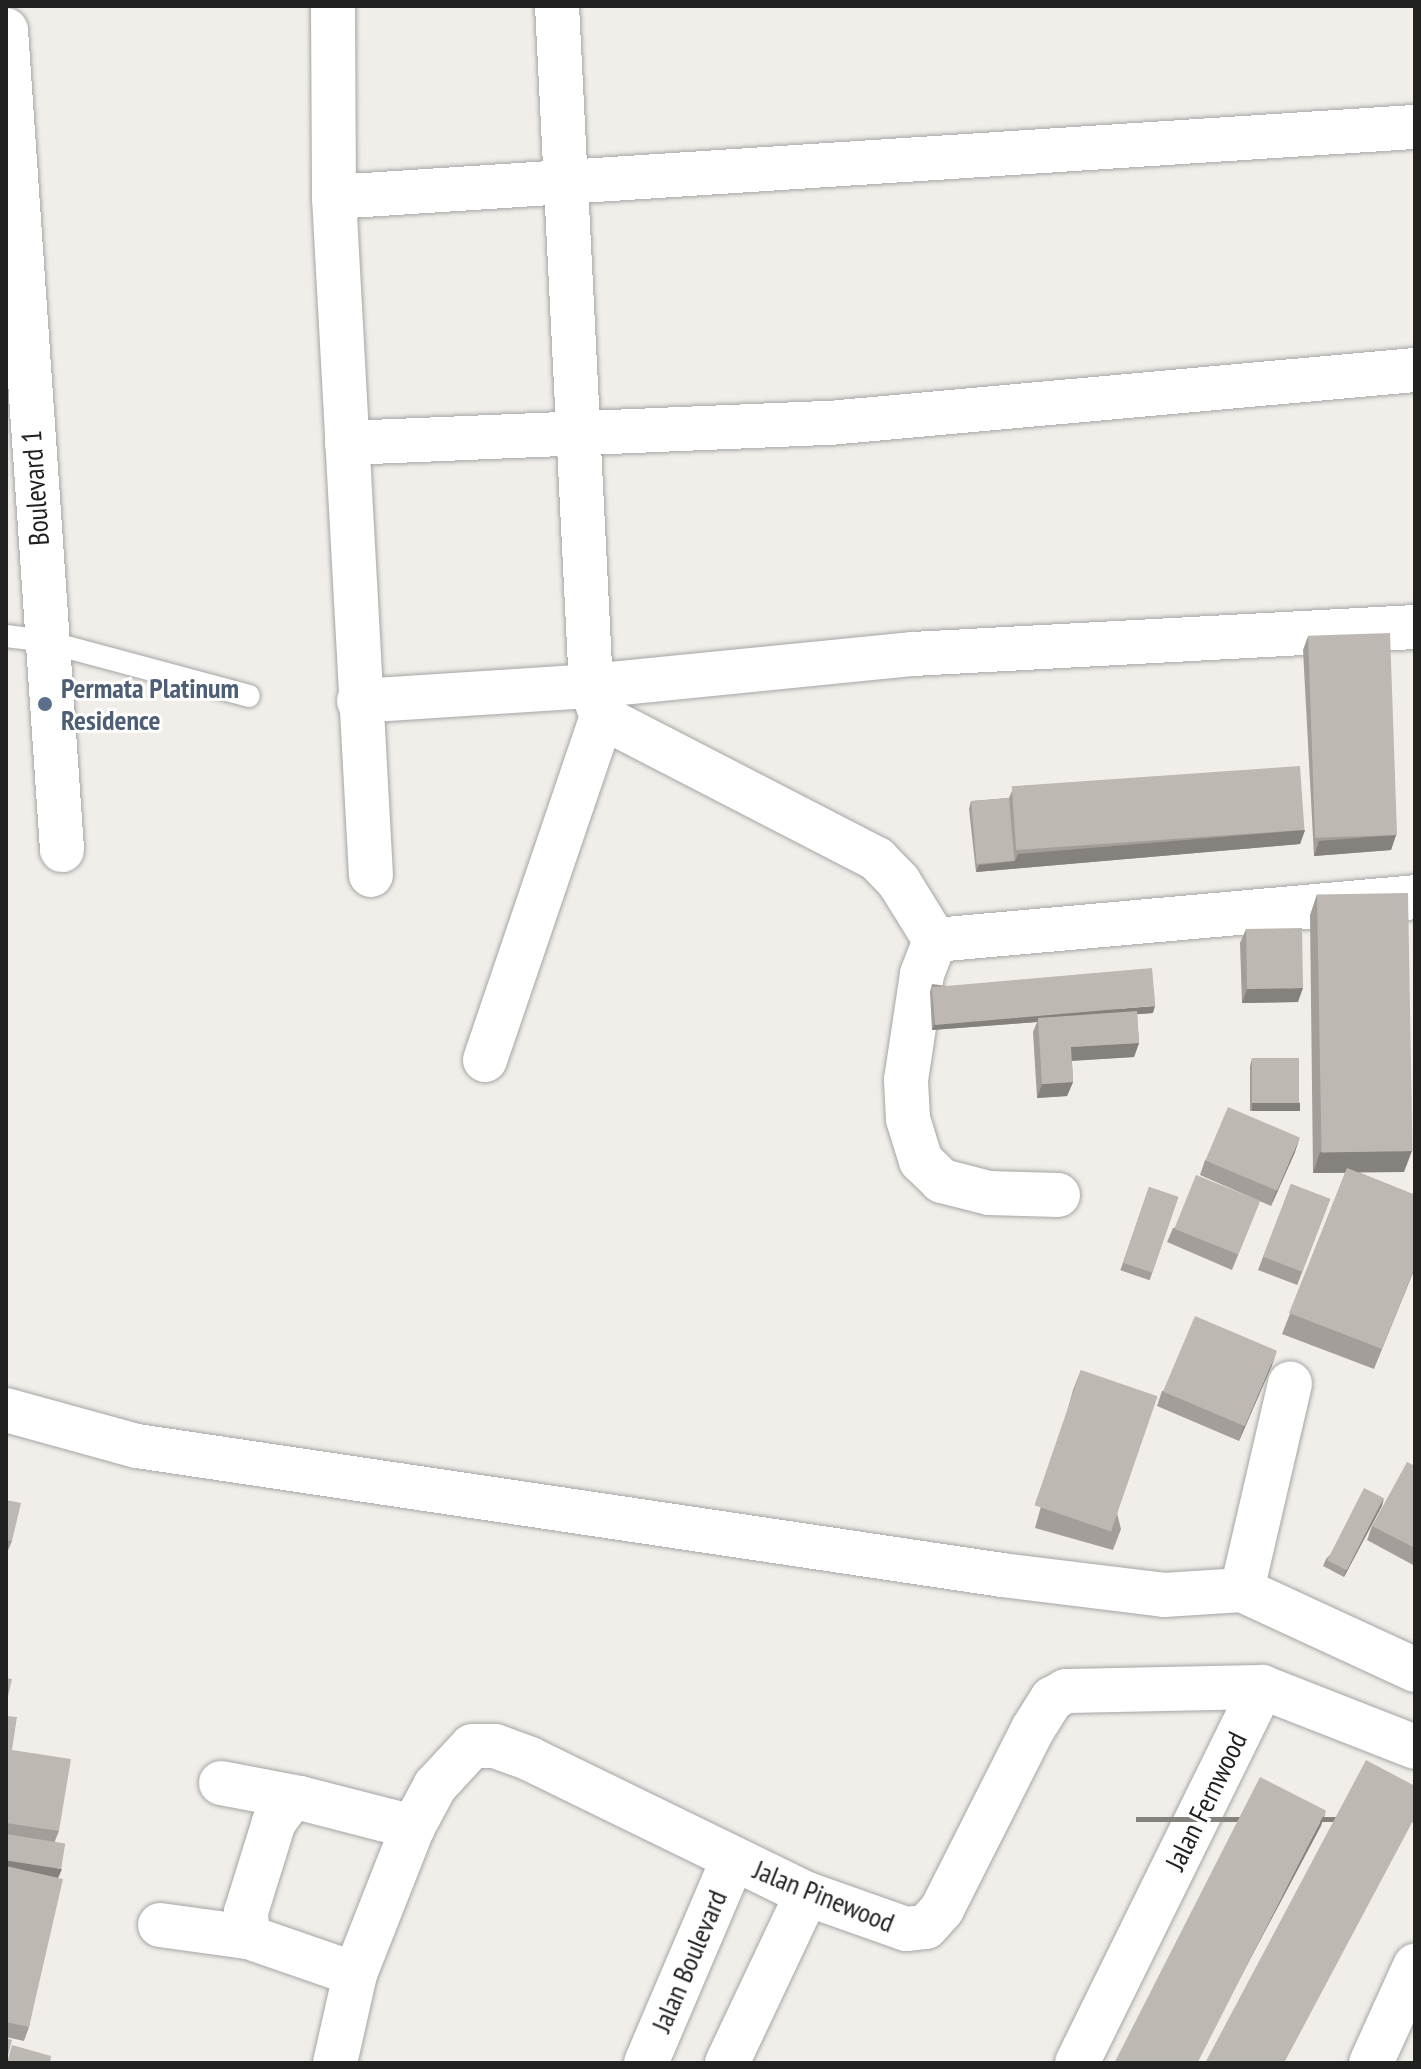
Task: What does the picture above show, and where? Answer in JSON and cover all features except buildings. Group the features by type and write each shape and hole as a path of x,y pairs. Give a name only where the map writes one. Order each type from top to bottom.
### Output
{"street":[{"path":"333,6 334,197 359,701 371,875"},
{"path":"485,1060 597,702 557,6"},
{"name":"Boulevard 1","path":"6,30 25,639 62,850"},
{"path":"334,197 566,185 1415,127"},
{"path":"347,443 840,422 1415,370"},
{"path":"359,701 597,702 913,654 1415,627"},
{"path":"597,702 877,859 899,882 935,940"},
{"path":"935,940 1415,897"},
{"path":"935,940 922,974 906,1080 908,1119 921,1161 942,1181 989,1193 1058,1195"},
{"path":"1242,1590 1290,1383"},
{"path":"6,1410 137,1446 1002,1575 1164,1595 1242,1590 1415,1670"},
{"name":"Jalan Pinewood","path":"335,2063 355,1974 413,1827 452,1764 472,1746 495,1746 807,1894 906,1929 926,1927 942,1909 1052,1699 1089,1687 1161,1692 1262,1687"},
{"path":"1262,1687 1415,1747"},
{"name":"Jalan Fernwood","path":"1077,2063 1262,1687"},
{"path":"221,1783 300,1798 413,1827"},
{"path":"248,1937 246,1912 274,1822 288,1803 300,1798"},
{"name":"Jalan Boulevard","path":"646,2063 733,1859"},
{"path":"727,2063 807,1894"},
{"path":"160,1925 248,1937 355,1974"},
{"path":"1371,2063 1415,1966"}],"lane":[{"path":"25,639 249,696"}],"place":[{"name":"Permata Platinum Residence","path":"45,704"}]}
